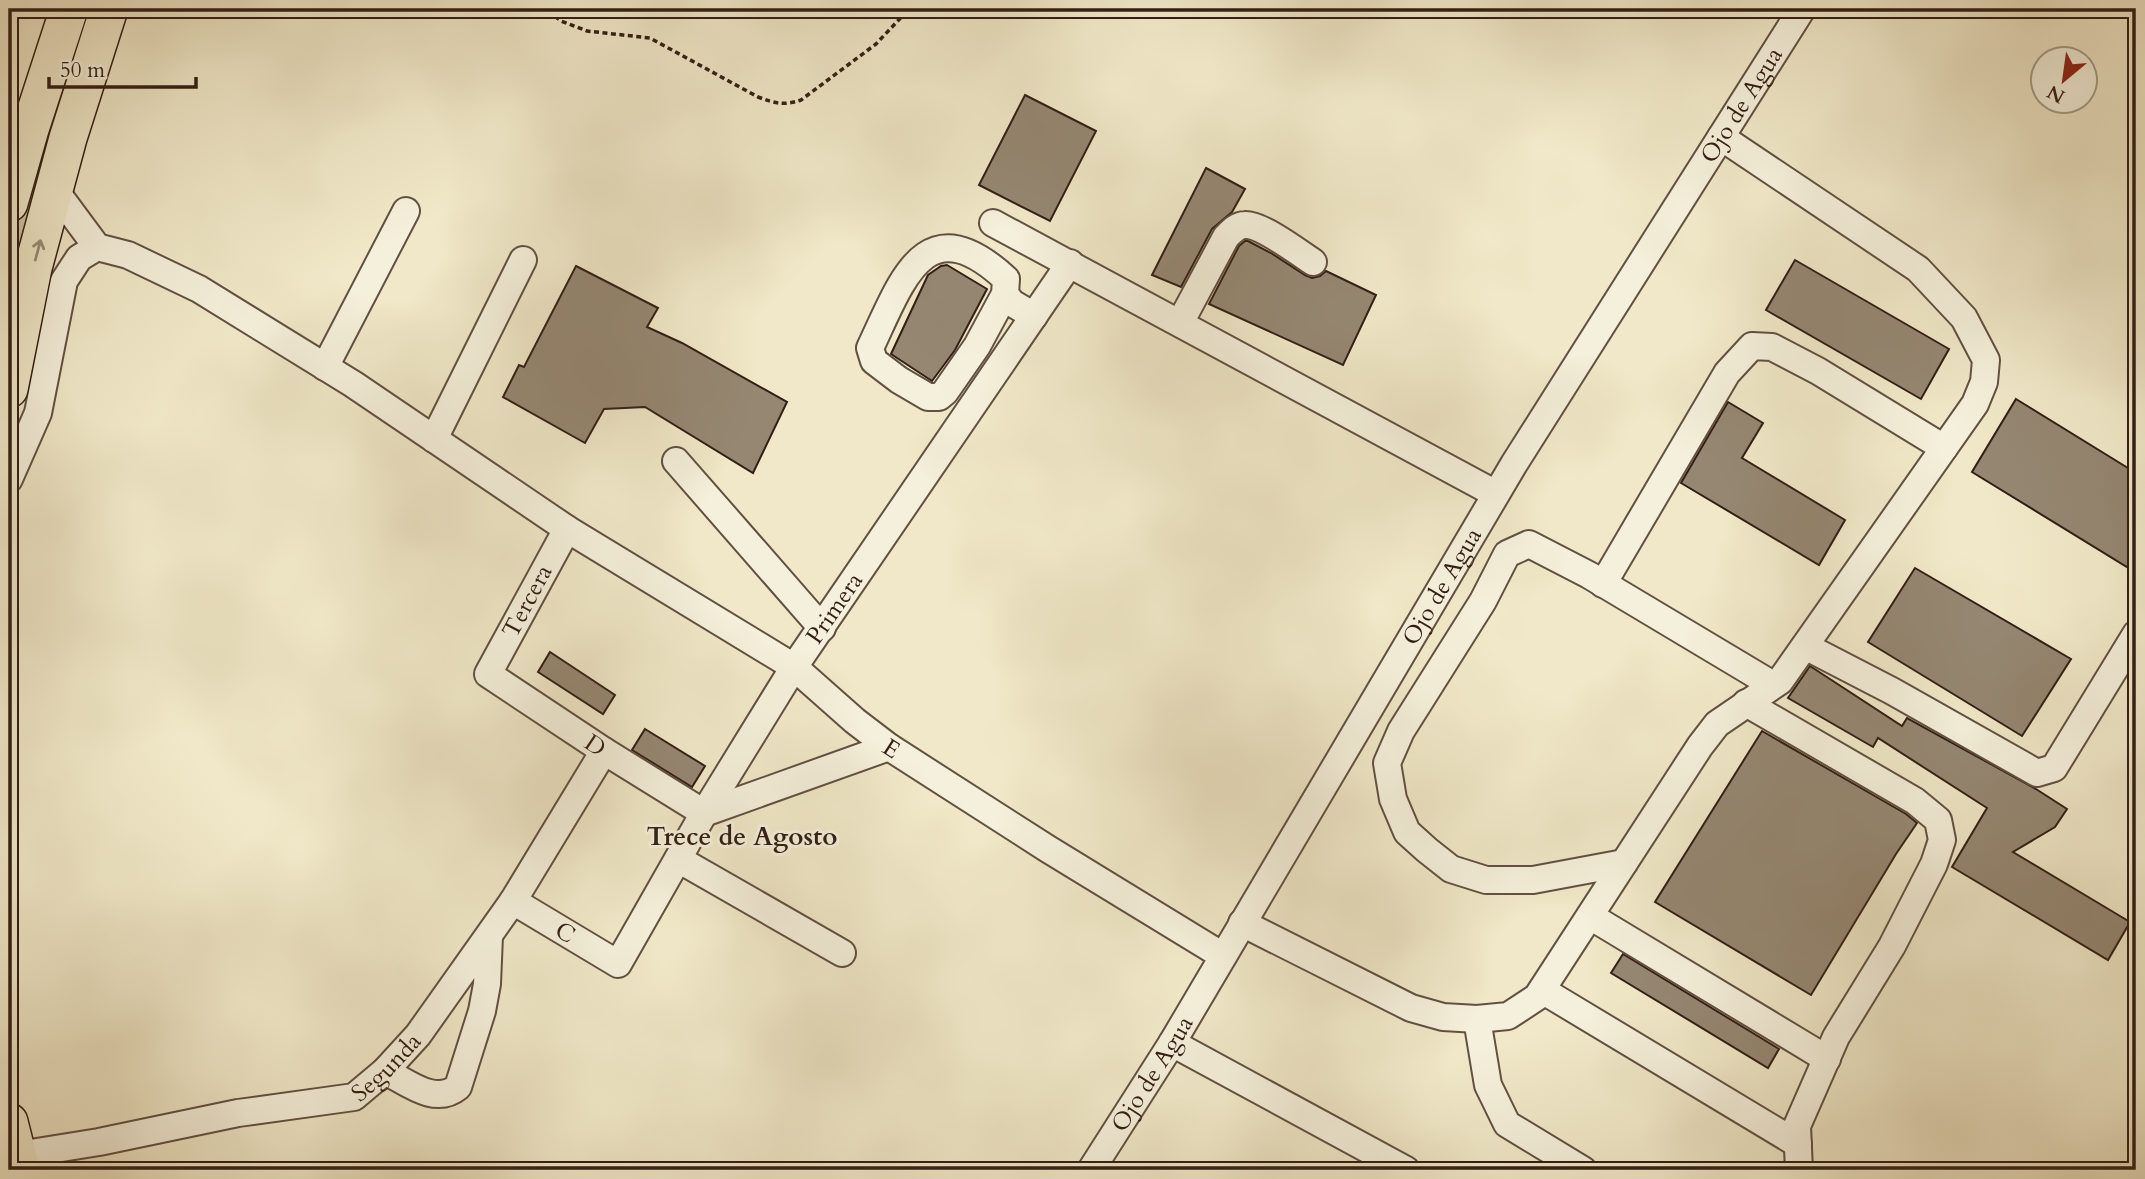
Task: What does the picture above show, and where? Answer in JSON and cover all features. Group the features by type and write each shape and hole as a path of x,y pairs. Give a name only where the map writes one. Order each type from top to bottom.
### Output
{"highway":[{"path":"9,203 69,9"},
{"path":"9,388 33,268 109,9"}],"street":[{"name":"Ojo de Agua","path":"1091,1170 1172,1043 1496,494 1802,9"},
{"path":"1242,923 1411,1008 1443,1017 1477,1019 1508,1016 1537,997 1717,724 1780,681 1975,404 1984,382 1986,360 1964,318 1918,270 1721,137"},
{"path":"9,479 38,413 64,281 79,258 97,247 54,189"},
{"path":"325,368 406,211"},
{"path":"993,223 1496,494"},
{"path":"1180,323 1226,237 1236,228 1244,225 1256,227 1313,262"},
{"name":"E","path":"97,247 128,255 199,289 325,368 567,529 794,667 889,747 1048,849 1223,956"},
{"path":"1005,294 977,346 939,397 928,397 874,361 870,348 893,299 917,261 937,248 952,247 990,264 1006,279 1005,294 1012,303 1034,316"},
{"path":"434,439 523,260"},
{"name":"Primera","path":"618,964 704,813 794,667 1070,263"},
{"path":"1603,584 1727,373 1752,345 1772,347 1818,371 1944,448"},
{"path":"676,461 822,628"},
{"name":"Tercera","path":"488,674 567,529"},
{"path":"1624,863 1533,880 1486,880 1451,869 1407,832 1393,799 1387,763 1401,731 1483,600 1507,554 1530,544 1773,685"},
{"path":"1805,646 1892,691 2037,773 2054,768 2136,634"},
{"name":"D","path":"488,674 704,813"},
{"path":"1746,703 1915,802 1938,820 1942,840 1934,864 1892,946 1836,1037 1797,1126 1799,1157"},
{"path":"704,813 889,747"},
{"name":"Segunda","path":"16,1149 99,1142 238,1113 354,1097 385,1071 418,1035 513,901 604,751"},
{"path":"678,859 842,953"},
{"name":"C","path":"513,901 618,964"},
{"path":"1590,916 1827,1059"},
{"path":"385,1071 440,1096 449,1094 457,1087 482,1011 487,984 489,936"},
{"path":"1542,990 1799,1157"},
{"path":"1477,1019 1488,1084 1507,1124 1583,1170"},
{"path":"1172,1043 1406,1170"}],"path":[{"path":"552,9 553,15 561,21 587,31 650,38 758,97 787,105 801,100 876,44 909,9"}],"shaded area":[{"path":"83,9 95,9 9,306 9,253 36,143"}],"building":[{"path":"1025,95 1096,131 1050,221 979,185"},
{"path":"1206,168 1245,189 1232,212 1212,229 1181,287 1152,275"},
{"path":"1248,241 1312,278 1326,271 1376,295 1343,365 1209,304 1239,246"},
{"path":"1795,260 1949,349 1921,399 1766,310"},
{"path":"947,265 987,289 955,350 932,381 891,354 928,275"},
{"path":"576,266 658,308 647,327 682,343 787,402 753,473 645,407 604,409 585,443 503,397 519,365 524,367"},
{"path":"2016,399 2136,473 2136,552 2127,567 1972,472"},
{"path":"1728,402 1763,423 1742,458 1845,520 1819,565 1681,483"},
{"path":"1915,568 2071,659 2022,736 1868,642"},
{"path":"550,652 615,695 603,714 538,672"},
{"path":"1810,666 1902,726 1907,718 2067,809 2055,827 2013,852 2130,922 2108,960 1952,867 1987,808 1878,738 1873,747 1788,698"},
{"path":"645,729 705,766 692,787 632,750"},
{"path":"1762,731 1906,814 1917,823 1811,995 1655,902"},
{"path":"1623,954 1779,1049 1768,1068 1611,973"}],"district":[{"name":"Trece de Agosto","path":"742,836"}]}
